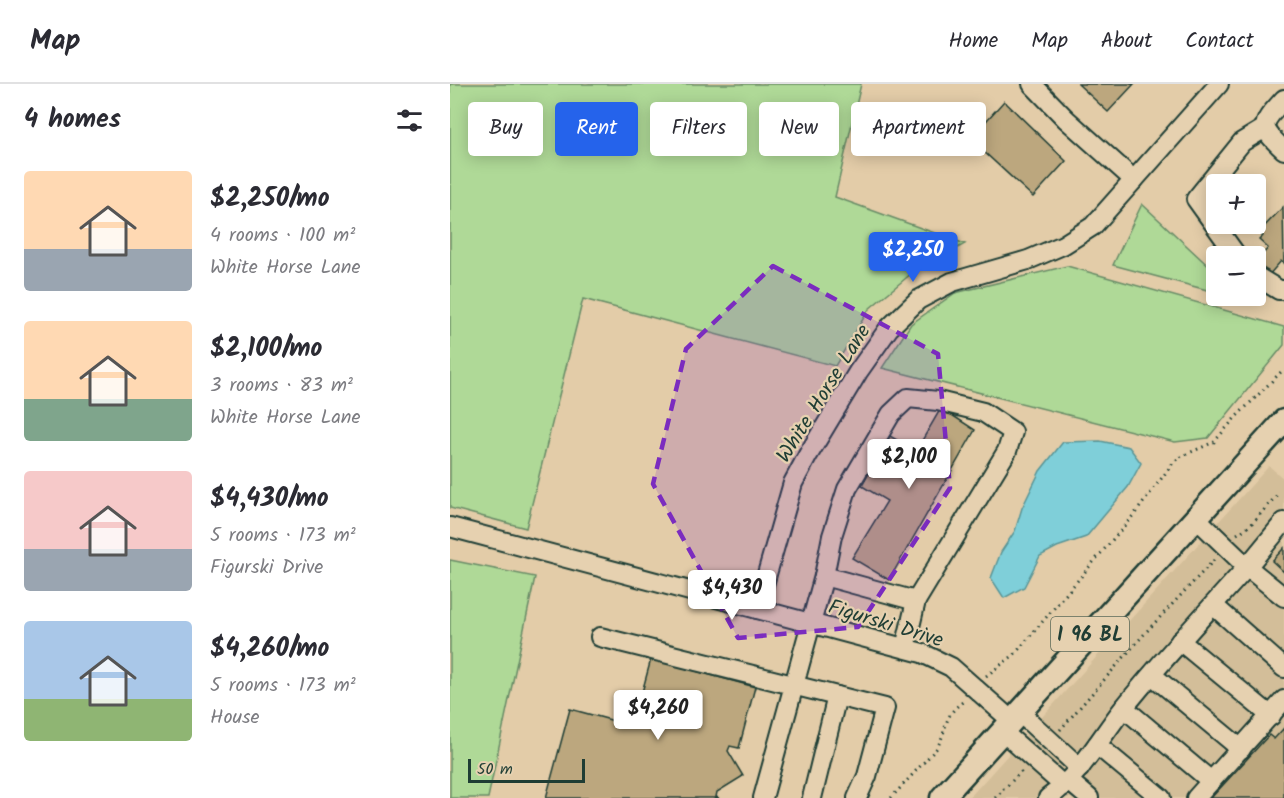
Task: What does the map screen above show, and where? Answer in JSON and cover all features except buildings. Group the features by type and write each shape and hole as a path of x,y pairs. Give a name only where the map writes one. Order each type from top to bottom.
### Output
{"main road":[{"name":"I 96 BL","path":"942,798 1284,421"}],"street":[{"path":"1032,84 1066,119 1134,180"},
{"name":"White Horse Lane","path":"757,609 793,483 858,372 889,328 918,300 952,282 1028,261 1094,226 1219,84"},
{"path":"1284,99 1266,120 1265,128 1269,136 1284,150"},
{"path":"1230,246 1196,199 1242,142 1265,128"},
{"path":"1266,282 1279,290 1284,290"},
{"path":"763,798 812,624 832,536 847,489 891,414 908,398 938,401 983,412 1013,432 1006,451 916,601 904,648"},
{"path":"1196,518 1247,567 1284,597"},
{"path":"1048,798 1071,778 1124,708 1284,522"},
{"name":"Figurski Drive","path":"450,526 922,653 951,667 1011,722"},
{"path":"824,576 916,601"},
{"path":"1213,605 1284,668"},
{"path":"600,637 885,708 867,776 857,798"},
{"path":"1180,641 1271,716"},
{"path":"1152,675 1241,749"},
{"path":"812,798 837,696"},
{"path":"1196,798 1284,700"},
{"path":"1124,708 1211,782"},
{"path":"1011,722 1071,778"},
{"path":"1011,722 1089,798"},
{"path":"1097,745 1161,798"}],"path":[{"path":"985,676 1014,655 1137,512 1173,463 1180,457 1214,442 1234,418 1284,369"},
{"path":"1234,536 1250,526 1277,495"},
{"path":"1058,732 1147,631 1215,559"},
{"path":"891,798 936,749 950,713 966,700"},
{"path":"995,798 1028,766"}],"highlighted area":[{"path":"773,266 938,354 950,488 858,627 738,638 653,484 686,349"}],"shaded area":[{"path":"1269,466 1284,479 1284,798 969,798"}],"green space":[{"path":"450,84 861,84 857,102 851,102 851,127 835,197 965,244 912,273 869,309 835,366 583,299 526,528 450,508"},
{"path":"1142,204 1206,264 1206,290 1113,265"},
{"path":"1067,266 1284,327 1284,345 1208,438 1175,442 882,368 911,324 955,293"},
{"path":"450,560 535,577 488,798 450,798"}],"water":[{"path":"1100,441 1129,447 1141,463 1128,487 1086,537 1057,547 1040,556 1024,587 1004,598 991,578 1001,552 1015,531 1022,508 1040,471 1063,442"}]}
